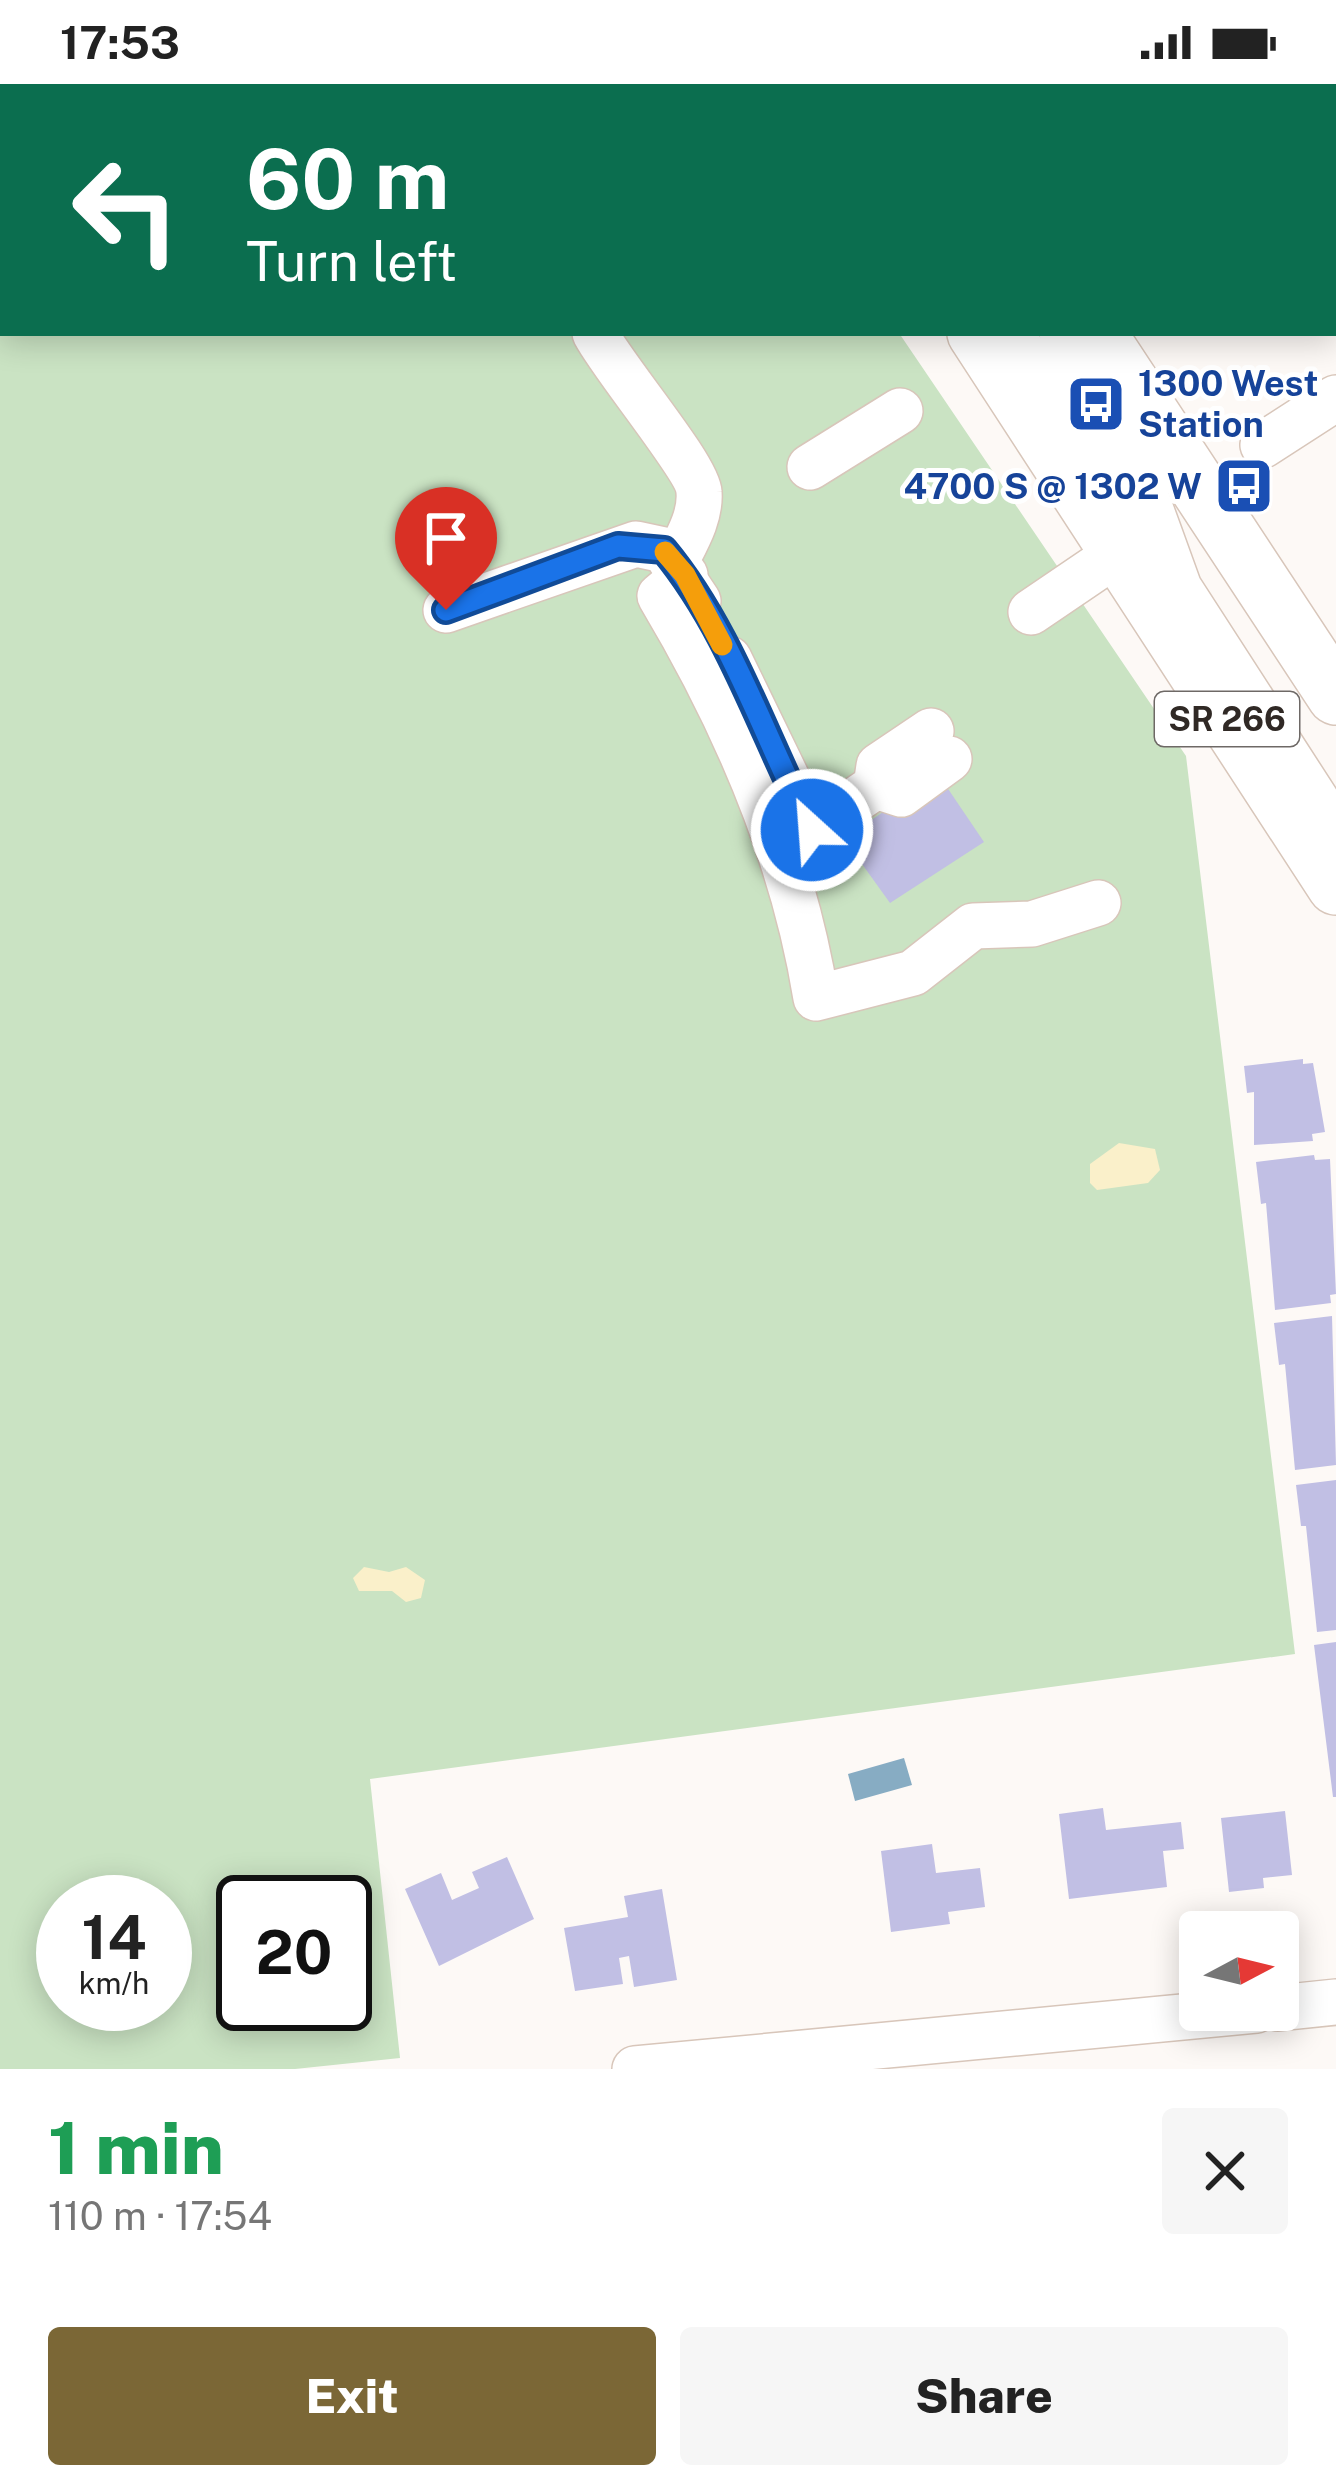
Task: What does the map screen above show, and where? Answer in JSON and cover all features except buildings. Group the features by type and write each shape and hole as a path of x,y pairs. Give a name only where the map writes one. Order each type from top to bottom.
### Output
{"main road":[{"name":"SR 266","path":"978,336 1137,539 1336,886"},
{"name":"SR 266","path":"1098,336 1336,696"}],"street":[{"path":"598,336 637,401 697,475 700,497 693,527 680,569 660,596 701,668 758,793 806,936 817,998 913,973 973,926 1032,924 1098,903"},
{"path":"1012,336 1097,461 1137,539 1190,606 1336,831"},
{"path":"1064,336 1127,444 1137,539 1209,590 1336,783"},
{"path":"1263,445 1336,398"},
{"path":"810,466 900,410"},
{"path":"1031,612 1204,494"},
{"path":"446,610 618,546 664,550 680,569 812,830 876,786 901,794 940,745"},
{"path":"1299,2006 1336,2002"},
{"path":"634,2069 950,2055 1179,2021"}],"green space":[{"path":"0,336 901,336 1186,756 1295,1654 370,1779 400,2058 295,2069 0,2069"}],"sand":[{"path":"1119,1143 1155,1149 1160,1170 1148,1183 1097,1190 1090,1183 1090,1164"},
{"path":"364,1567 389,1572 406,1567 425,1580 421,1598 406,1602 392,1591 359,1591 353,1578"}],"water":[{"path":"904,1758 912,1785 855,1801 848,1774"}],"slow traffic":[{"path":"665,552 685,575 722,645"}],"place":[{"name":"1300 West Station","path":"1096,404"},
{"name":"4700 S @ 1302 W","path":"1244,486"}],"route":[{"path":"446,610 618,546 664,550 685,575 761,719 812,830"}]}
